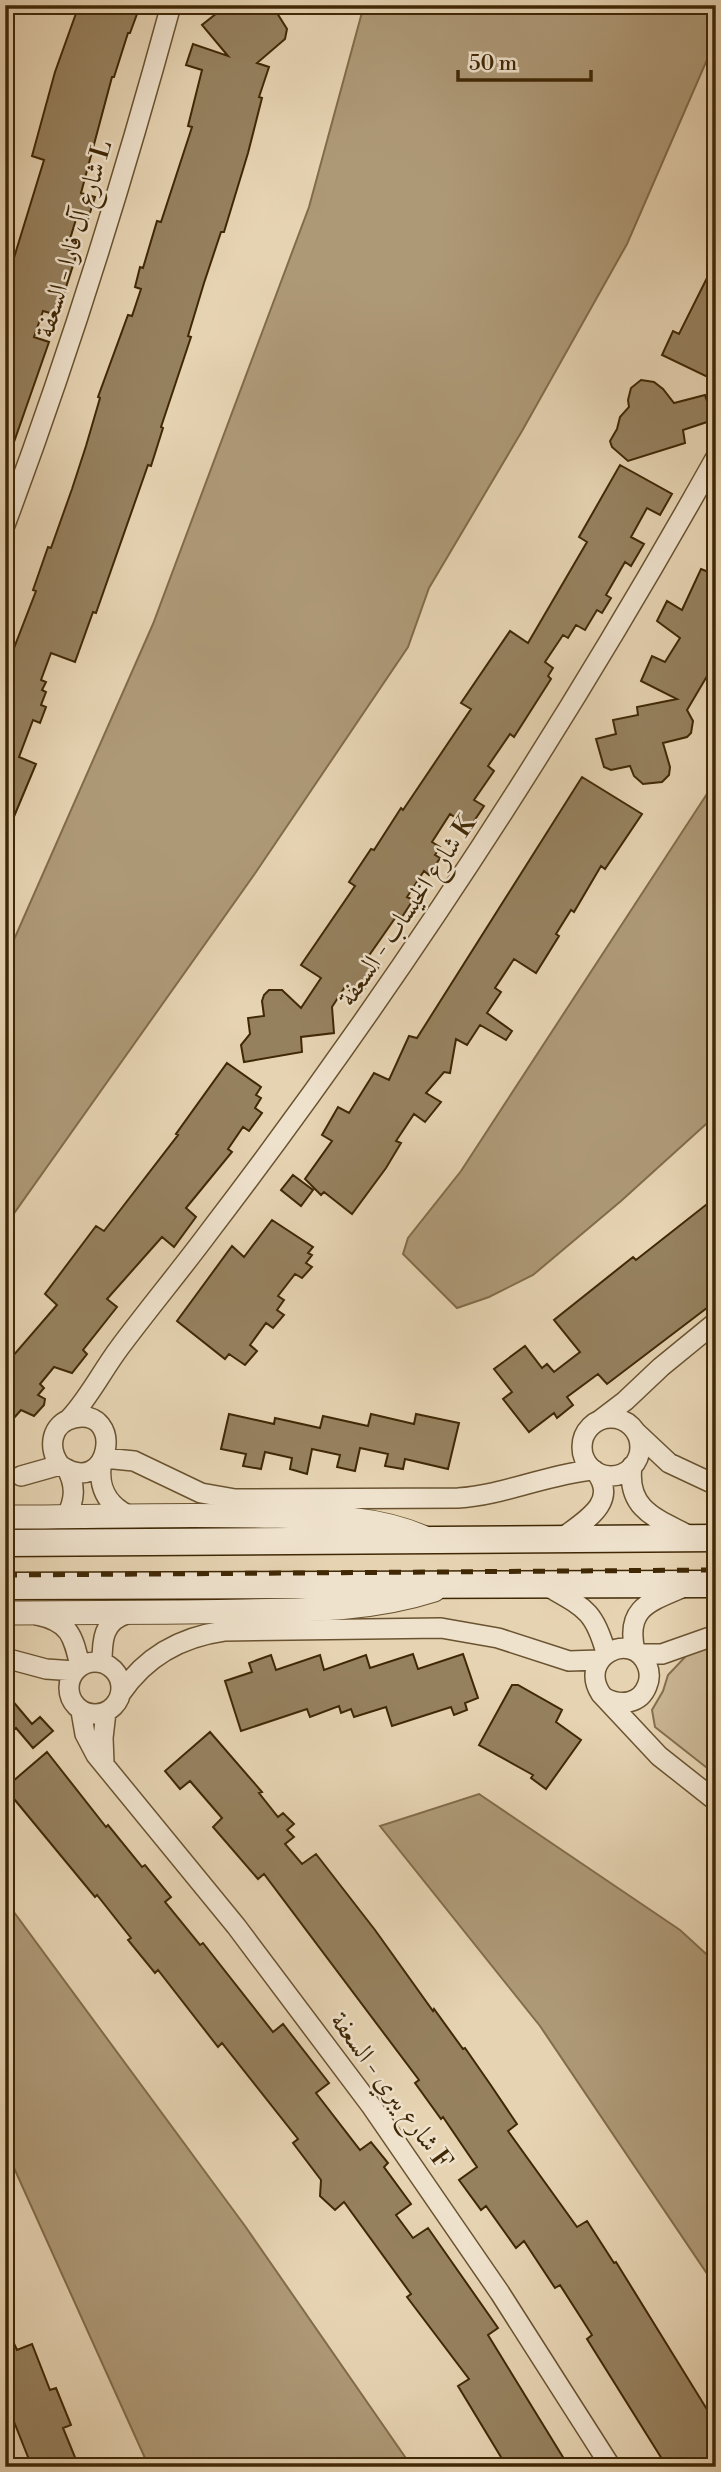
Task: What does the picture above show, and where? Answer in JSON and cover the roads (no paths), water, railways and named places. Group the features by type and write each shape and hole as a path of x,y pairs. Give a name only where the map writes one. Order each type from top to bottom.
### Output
{"main road":[{"path":"5,1543 704,1537"},
{"path":"5,1586 703,1584"}],"street":[{"name":"شارع آل فارا - السعفة L","path":"5,525 90,280 171,5"},
{"name":"شارع الخيساب - السعفة K","path":"70,1418 90,1395 124,1341 334,1065 471,865 599,661 716,457"},
{"path":"542,1478 565,1464 592,1425 618,1407 716,1322"},
{"name":"شارع الخيساب - السعفة K","path":"102,1429 99,1398 106,1370"},
{"path":"645,1382 636,1404 635,1430 640,1449 633,1465 632,1486 640,1505 655,1517 704,1537"},
{"path":"13,1481 38,1460 52,1441 58,1427 70,1418 87,1418 143,1465"},
{"path":"600,1420 618,1418 635,1430 661,1456 679,1468 716,1485"},
{"path":"102,1429 107,1444 100,1480 107,1499 130,1516"},
{"path":"52,1441 52,1450 74,1488 74,1498 66,1517"},
{"path":"562,1538 600,1506 604,1488 584,1458 582,1442"},
{"path":"13,1481 64,1467 75,1472 90,1470 103,1459 124,1459 143,1465 201,1493 235,1499 458,1499 489,1494 542,1478 595,1471 611,1476 619,1475 633,1465 661,1463 679,1468"},
{"path":"5,1517 343,1518 378,1523 429,1540"},
{"path":"544,1584 584,1608 600,1631 603,1657 595,1675 602,1693 668,1763 716,1801"},
{"path":"558,1659 611,1701 625,1703 638,1698 649,1682 649,1668 637,1653 631,1633 641,1609 655,1600 703,1584"},
{"path":"15,1613 127,1614 346,1608 398,1600 450,1585"},
{"path":"15,1613 47,1617 62,1625 73,1638 77,1669 69,1682 69,1694 81,1711 97,1714 106,1712 118,1701 139,1670 162,1652"},
{"path":"121,1693 120,1679 107,1665 102,1642 106,1629 115,1619 127,1614"},
{"path":"12,1660 47,1670 77,1669 94,1662 107,1665 137,1662 198,1636 224,1631 422,1628 480,1633 558,1659 579,1662 603,1657 620,1648 637,1653 662,1654 716,1635"},
{"path":"649,1682 666,1664 695,1644"},
{"path":"12,1660 69,1694"},
{"path":"638,1698 639,1719 645,1740"},
{"name":"شارع يبري - السعفة F","path":"81,1711 82,1723 90,1745 236,1926 372,2107 500,2293 611,2467"},
{"path":"104,1763 106,1712"}],"railway":[{"path":"5,1575 716,1570"}]}
